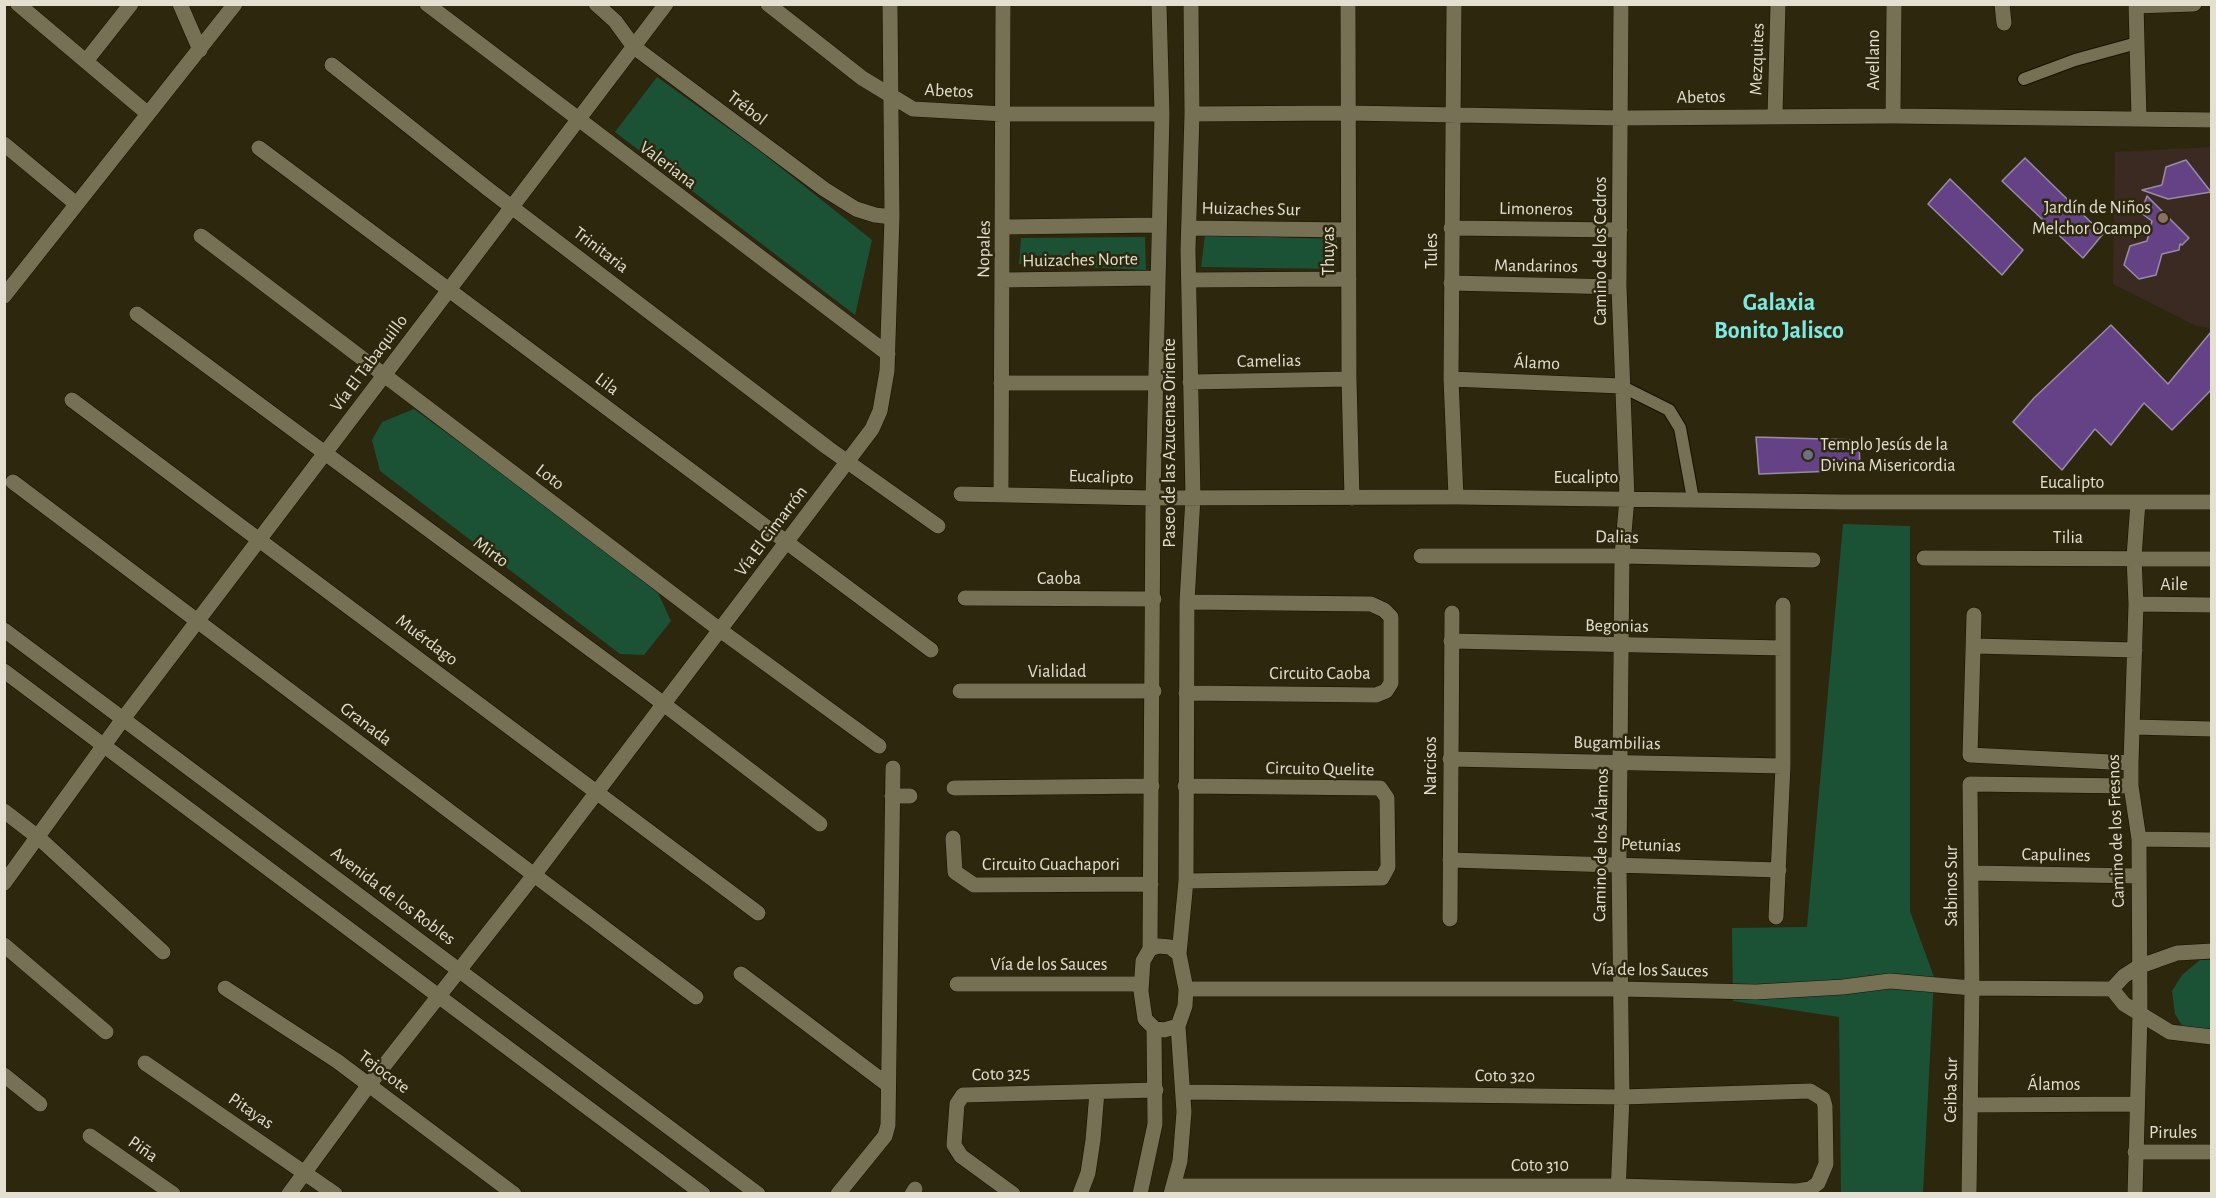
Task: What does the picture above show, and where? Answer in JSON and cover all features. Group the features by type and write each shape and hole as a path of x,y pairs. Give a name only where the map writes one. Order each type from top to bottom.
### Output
{"street":[{"path":"18,4 147,113"},
{"path":"86,61 131,4"},
{"path":"180,4 200,50"},
{"path":"6,292 235,4"},
{"name":"Valeriana","path":"427,4 577,121 888,354"},
{"name":"Trébol","path":"596,4 615,21 634,47 839,199 866,212 892,217"},
{"name":"Vía El Tabaquillo","path":"4,884 123,719 199,622 258,540 666,4"},
{"name":"Abetos","path":"768,4 890,97 913,109 1004,114 1162,114"},
{"name":"Vía El Cimarrón","path":"289,1194 368,1086 534,875 872,429 886,391 888,354 892,217 890,4"},
{"name":"Nopales","path":"1001,494 1004,227 1003,4"},
{"name":"Paseo de las Azucenas Oriente","path":"1154,1028 1145,1019 1141,984 1143,961 1150,949 1154,692 1153,498 1162,114 1159,4"},
{"name":"Paseo de las Azucenas Oriente","path":"1186,989 1179,954 1186,881 1187,602 1193,497 1189,280 1191,4"},
{"name":"Thuyas","path":"1348,4 1349,379 1352,498"},
{"name":"Tules","path":"1454,4 1451,379 1456,497"},
{"name":"Camino de los Cedros","path":"1621,4 1622,118 1619,287 1627,498"},
{"name":"Mezquites","path":"1775,115 1778,4"},
{"name":"Avellano","path":"1893,116 1894,4"},
{"path":"2002,4 2004,23"},
{"path":"2139,118 2136,5 2194,4"},
{"name":"Trinitaria","path":"332,65 512,206 848,462 939,526"},
{"name":"Abetos","path":"1192,114 1348,113 1622,118 1775,115 2211,120"},
{"path":"4,144 75,203"},
{"name":"Lila","path":"260,148 931,650"},
{"path":"1004,227 1158,225"},
{"name":"Huizaches Sur","path":"1190,228 1348,230"},
{"name":"Limoneros","path":"1451,228 1620,230"},
{"name":"Loto","path":"201,236 720,630 879,746"},
{"name":"Huizaches Norte","path":"1003,280 1158,278"},
{"path":"1189,280 1349,279"},
{"name":"Mandarinos","path":"1451,283 1619,287"},
{"name":"Mirto","path":"137,314 820,824"},
{"name":"Camelias","path":"1190,382 1349,379"},
{"name":"Álamo","path":"1451,379 1621,387"},
{"path":"1001,383 1156,383"},
{"name":"Muérdago","path":"72,400 597,790 758,914"},
{"name":"Granada","path":"14,482 696,997"},
{"name":"Eucalipto","path":"961,494 1153,498 1456,497 2211,502"},
{"name":"Camino de los Álamos","path":"1618,1190 1622,1097 1619,863 1623,556 1627,498"},
{"name":"Camino de los Fresnos","path":"2135,1194 2140,1015 2139,840 2131,786 2131,763 2136,604 2134,557 2138,502"},
{"name":"Dalias","path":"1421,556 1623,556 1813,560"},
{"name":"Tilia","path":"1924,558 2211,559"},
{"name":"Caoba","path":"965,598 1154,599"},
{"name":"Circuito Caoba","path":"1186,693 1376,695 1386,691 1391,683 1391,617 1371,604 1187,602"},
{"name":"Aile","path":"2136,604 2211,605"},
{"path":"1776,917 1784,766 1783,605"},
{"name":"Narcisos","path":"1450,919 1452,613"},
{"path":"1974,615 1970,755 2131,763"},
{"name":"Avenida de los Robles","path":"4,630 758,1194"},
{"name":"Begonias","path":"1451,641 1783,648"},
{"path":"1974,646 2135,650"},
{"path":"4,671 703,1194"},
{"name":"Vialidad","path":"960,691 1154,692"},
{"path":"2133,726 2211,729"},
{"name":"Bugambilias","path":"1450,759 1784,766"},
{"path":"838,1194 885,1136 888,1125 893,768"},
{"name":"Sabinos Sur","path":"1972,987 1970,784 2131,786"},
{"path":"954,788 1152,786"},
{"name":"Circuito Quelite","path":"1185,786 1380,788 1387,798 1388,867 1382,878 1186,881"},
{"path":"892,796 910,796"},
{"path":"4,812 39,838 163,952"},
{"name":"Circuito Guachapori","path":"953,838 955,872 974,885 1151,884"},
{"path":"2139,840 2211,840"},
{"name":"Petunias","path":"1450,860 1619,863 1779,870"},
{"name":"Capulines","path":"1972,873 2139,876"},
{"path":"4,945 106,1032"},
{"path":"1150,949 1170,947 1179,954"},
{"path":"2211,951 2176,953 2138,967 2124,976 2112,989 2124,1004 2170,1032 2211,1037"},
{"path":"741,974 888,1085"},
{"name":"Vía de los Sauces","path":"1186,989 1620,989 1756,992 1843,987 1890,981 1972,987 2112,989"},
{"name":"Vía de los Sauces","path":"957,984 1141,984"},
{"name":"Ceiba Sur","path":"1969,1194 1972,987"},
{"name":"Tejocote","path":"225,988 338,1061 368,1086 514,1194"},
{"path":"1173,1190 1180,1161 1184,1092 1178,1026 1185,1006 1186,989"},
{"path":"1140,1194 1155,1124 1154,1028 1164,1030 1178,1026"},
{"name":"Pitayas","path":"145,1063 306,1171 335,1194"},
{"path":"4,1075 40,1104"},
{"name":"Coto 325","path":"1013,1194 961,1156 954,1145 960,1098 967,1093 1156,1090"},
{"name":"Coto 320","path":"1184,1092 1622,1097 1810,1091 1823,1099"},
{"path":"1080,1194 1094,1140 1097,1092"},
{"name":"Coto 310","path":"1173,1190 1797,1191 1810,1188 1818,1183 1826,1164 1823,1099"},
{"name":"Álamos","path":"1970,1105 2137,1104"},
{"name":"Piña","path":"90,1136 173,1194"},
{"name":"Pirules","path":"2135,1152 2211,1152"}],"lane":[{"path":"2024,79 2074,60 2137,43"},
{"path":"1621,387 1669,410 1680,428 1693,499"}],"shaded area":[{"name":"Jardín de Niños Melchor Ocampo","path":"2211,147 2211,328 2196,326 2113,284 2115,152"}],"green space":[{"path":"657,77 760,151 872,240 855,315 615,132"},
{"path":"1205,235 1337,239 1336,269 1201,267"},
{"path":"1145,237 1146,270 1019,264 1021,238"},
{"path":"414,409 537,499 658,593 671,621 644,655 620,654 380,471 372,440 382,422"},
{"path":"1843,524 1910,526 1910,911 1934,977 1923,1193 1841,1193 1839,1017 1733,1001 1732,928 1807,927"},
{"path":"2200,960 2211,960 2211,1030 2184,1029 2175,1014 2172,991 2182,975"}],"building":[{"path":"2025,158 2103,234 2083,258 2002,181"},
{"path":"2186,160 2211,192 2168,199 2142,190 2162,185 2166,167"},
{"path":"1950,179 2023,250 2002,275 1928,204"},
{"path":"2147,196 2189,238 2182,245 2180,244 2179,250 2162,254 2156,275 2139,279 2124,265 2130,246 2147,241 2152,221 2141,213"},
{"path":"2111,325 2168,384 2211,332 2211,390 2172,430 2144,403 2111,445 2095,429 2062,470 2013,422 2034,398"},
{"name":"Templo Jesús de la Divina Misericordia","path":"1756,437 1859,440 1860,470 1759,474"}],"place":[{"name":"Jardín de Niños Melchor Ocampo","path":"2163,218"},
{"name":"Templo Jesús de la Divina Misericordia","path":"1808,455"}],"district":[{"name":"Galaxia Bonito Jalisco","path":"1779,317"}]}
